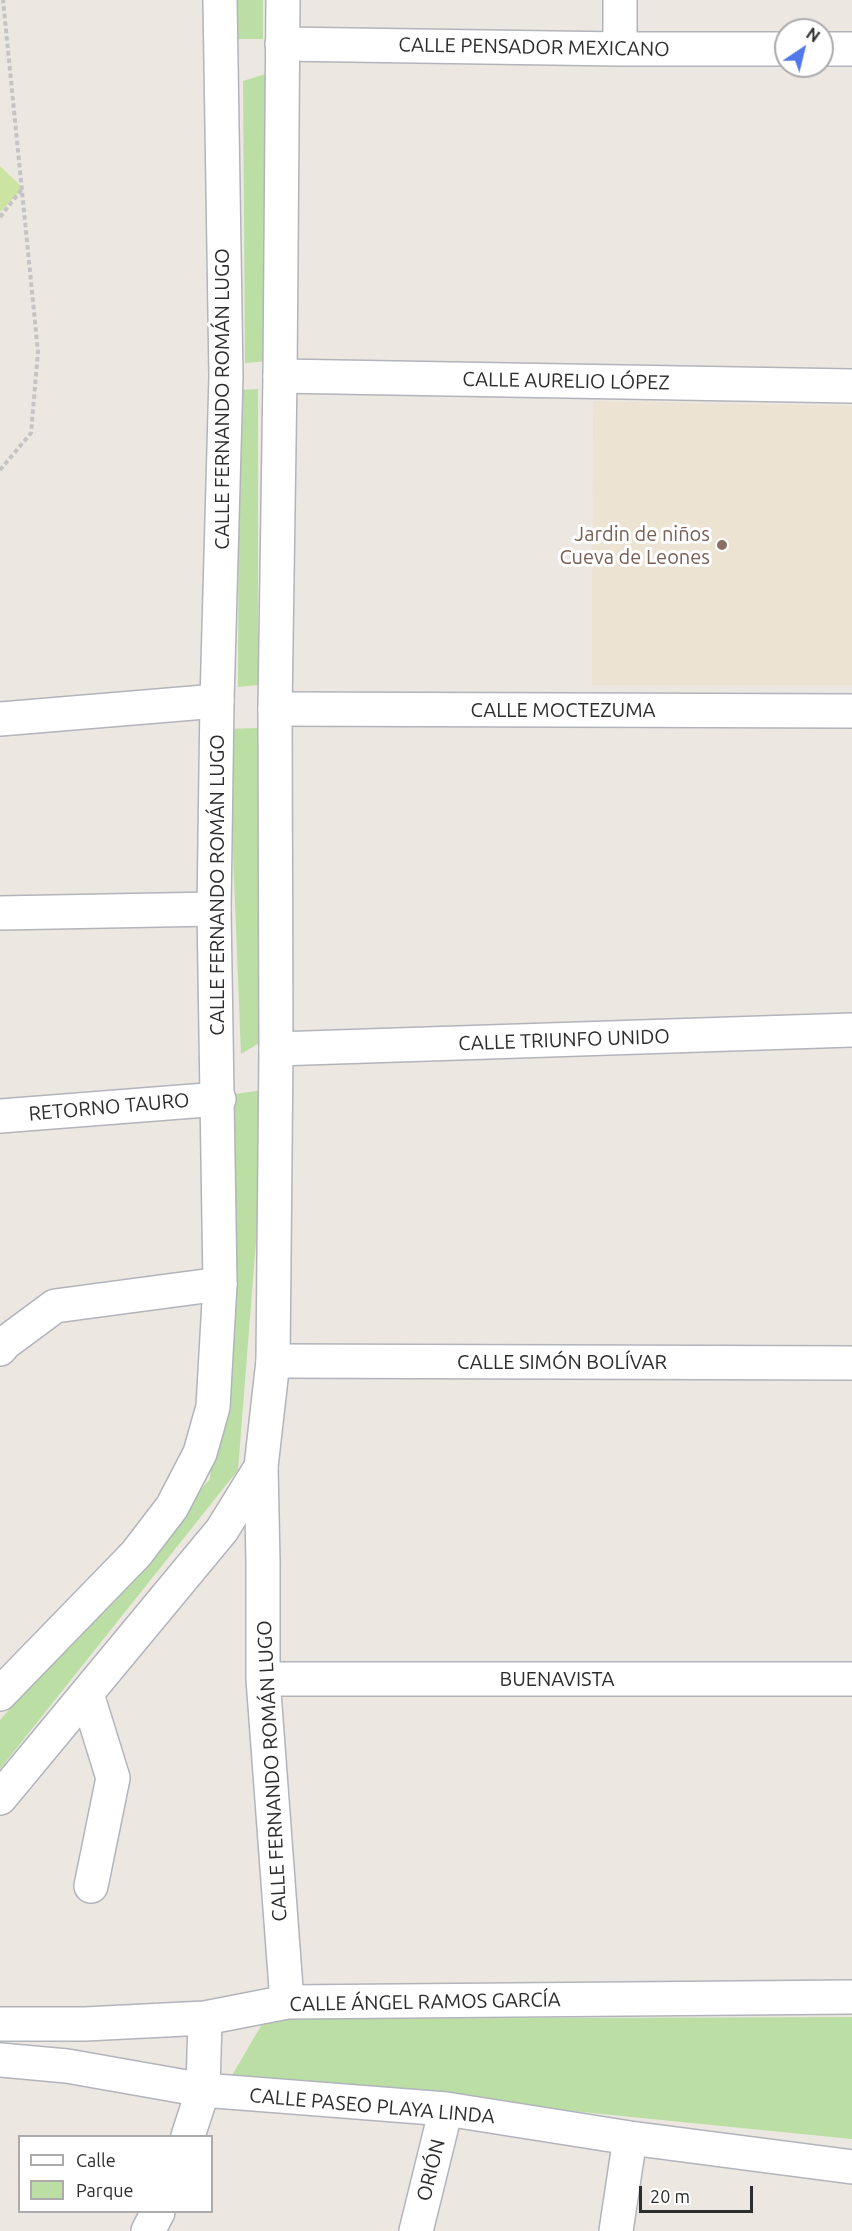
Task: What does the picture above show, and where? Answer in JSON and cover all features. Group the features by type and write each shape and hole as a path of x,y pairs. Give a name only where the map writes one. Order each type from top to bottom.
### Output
{"street":[{"name":"CALLE FERNANDO ROMÁN LUGO","path":"0,1694 136,1554 172,1507 200,1453 213,1407 220,1284 219,1098 214,909 226,376 220,0"},
{"name":"CALLE FERNANDO ROMÁN LUGO","path":"283,0 275,709 276,1049 273,1361 261,1467 263,1679 287,2002"},
{"path":"620,0 620,49"},
{"name":"CALLE PENSADOR MEXICANO","path":"282,44 774,49"},
{"path":"834,49 852,49"},
{"name":"CALLE AURELIO LÓPEZ","path":"280,376 852,386"},
{"path":"0,719 217,701"},
{"name":"CALLE MOCTEZUMA","path":"275,709 852,711"},
{"path":"0,913 214,909"},
{"name":"CALLE TRIUNFO UNIDO","path":"276,1049 852,1030"},
{"name":"RETORNO TAURO","path":"0,1116 219,1098"},
{"path":"0,1349 4,1343 55,1306 220,1284"},
{"name":"CALLE SIMÓN BOLÍVAR","path":"273,1361 852,1363"},
{"name":"CALLE FERNANDO ROMÁN LUGO","path":"0,1798 222,1530 261,1467"},
{"name":"BUENAVISTA","path":"263,1679 852,1679"},
{"path":"87,1694 113,1778 91,1886"},
{"name":"CALLE ÁNGEL RAMOS GARCÍA","path":"13,2024 205,2018 287,2002 852,1997"},
{"path":"188,2135 203,2090 205,2018"},
{"path":"3,2065 13,2024"},
{"name":"CALLE PASEO PLAYA LINDA","path":"3,2065 67,2066 203,2090 446,2109 630,2138 852,2167"},
{"name":"ORIÓN","path":"416,2231 446,2109"},
{"path":"616,2231 630,2138"},
{"path":"148,2231 157,2213"}],"path":[{"path":"0,470 31,433 38,352 3,0"},
{"path":"0,217 23,188"}],"shaded area":[{"name":"Jardin de niños Cueva de Leones","path":"593,401 852,406 852,685 592,685"}],"green space":[{"path":"234,0 263,0 263,39 234,39"},
{"path":"272,72 268,361 245,363 243,81"},
{"path":"0,166 23,188 0,212"},
{"path":"258,389 258,685 238,687 239,390"},
{"path":"258,728 266,1039 241,1054 228,729"},
{"path":"268,1089 238,1470 0,1769 0,1720 210,1479 236,1094"},
{"path":"852,2017 852,2139 231,2077 265,2019"}],"place":[{"name":"Jardin de niños Cueva de Leones","path":"722,545"}]}
